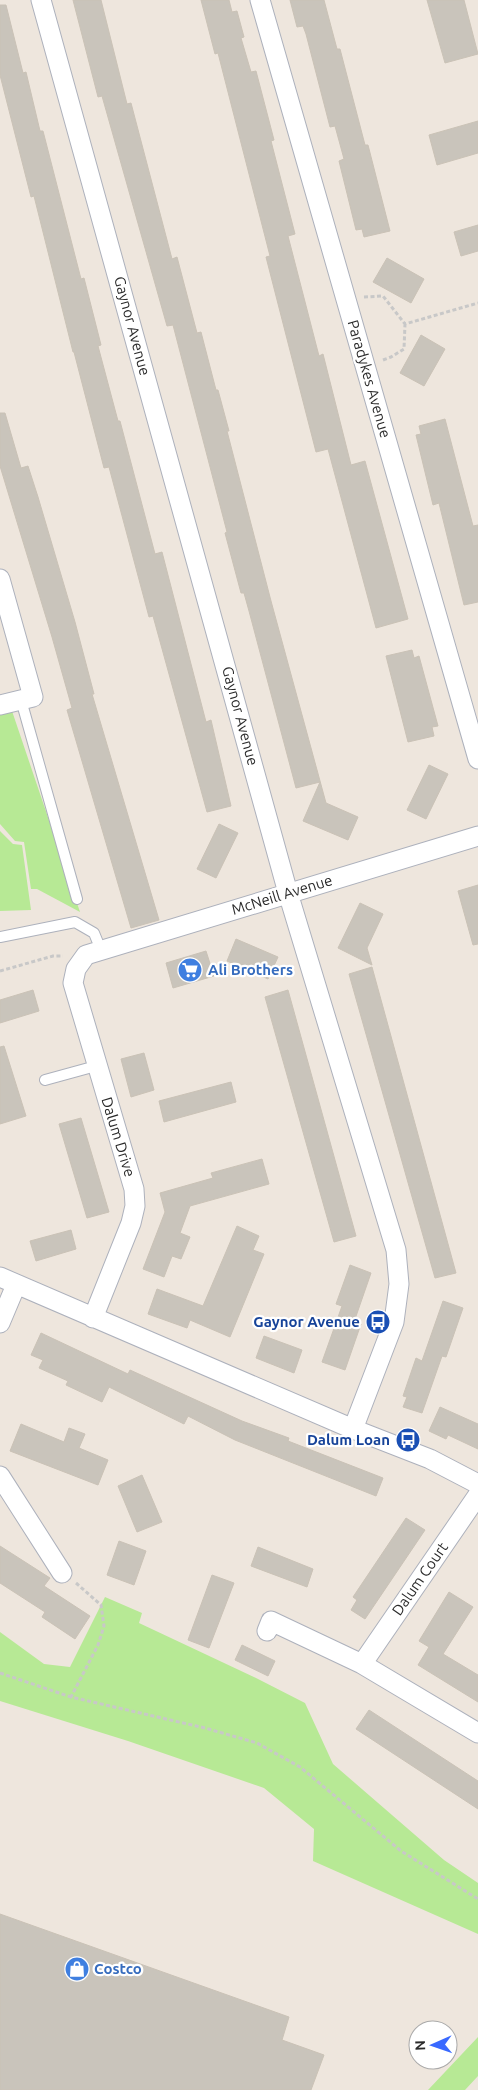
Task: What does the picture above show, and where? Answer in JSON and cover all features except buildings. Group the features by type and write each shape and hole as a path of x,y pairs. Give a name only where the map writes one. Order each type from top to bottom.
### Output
{"street":[{"name":"Gaynor Avenue","path":"41,0 288,893 396,1250 399,1284 394,1322 354,1429"},
{"name":"Paradykes Avenue","path":"260,0 478,759"},
{"path":"0,579 33,696 0,706"},
{"name":"McNeill Avenue","path":"93,952 478,836"},
{"name":"Dalum Drive","path":"93,952 76,969 73,983 96,1066 134,1189 135,1206 131,1223 93,1318"},
{"path":"0,1324 8,1281 354,1429 430,1459 478,1484"},
{"path":"0,1476 62,1573"},
{"name":"Dalum Court","path":"362,1664 478,1495"},
{"path":"267,1631 271,1621 362,1664 478,1733"}],"lane":[{"path":"21,700 77,899"},
{"path":"0,937 75,922 94,933 93,952"},
{"path":"45,1080 96,1066"}],"path":[{"path":"347,302 366,297 383,296 405,324 404,349 391,358 366,367"},
{"path":"405,324 478,303"},
{"path":"0,971 52,956 93,952"},
{"path":"62,1573 101,1605 104,1626 98,1645 70,1697"},
{"path":"0,1673 70,1697 205,1728 257,1743 300,1767 401,1851 478,1899"}],"green space":[{"path":"12,711 80,912 37,889 31,889 24,842 15,841 0,824 0,713"},
{"path":"0,831 13,844 22,845 31,910 0,911"},
{"path":"105,1597 142,1613 139,1623 305,1703 333,1764 444,1860 478,1883 478,1934 313,1861 314,1829 264,1788 128,1741 0,1701 0,1632 44,1664 70,1667"},
{"path":"478,2037 478,2076 465,2090 428,2090 447,2070 458,2070 458,2058"}],"place":[{"name":"Ali Brothers","path":"190,970"},
{"name":"Gaynor Avenue","path":"378,1322"},
{"name":"Dalum Loan","path":"408,1440"},
{"name":"Costco","path":"77,1969"}]}
